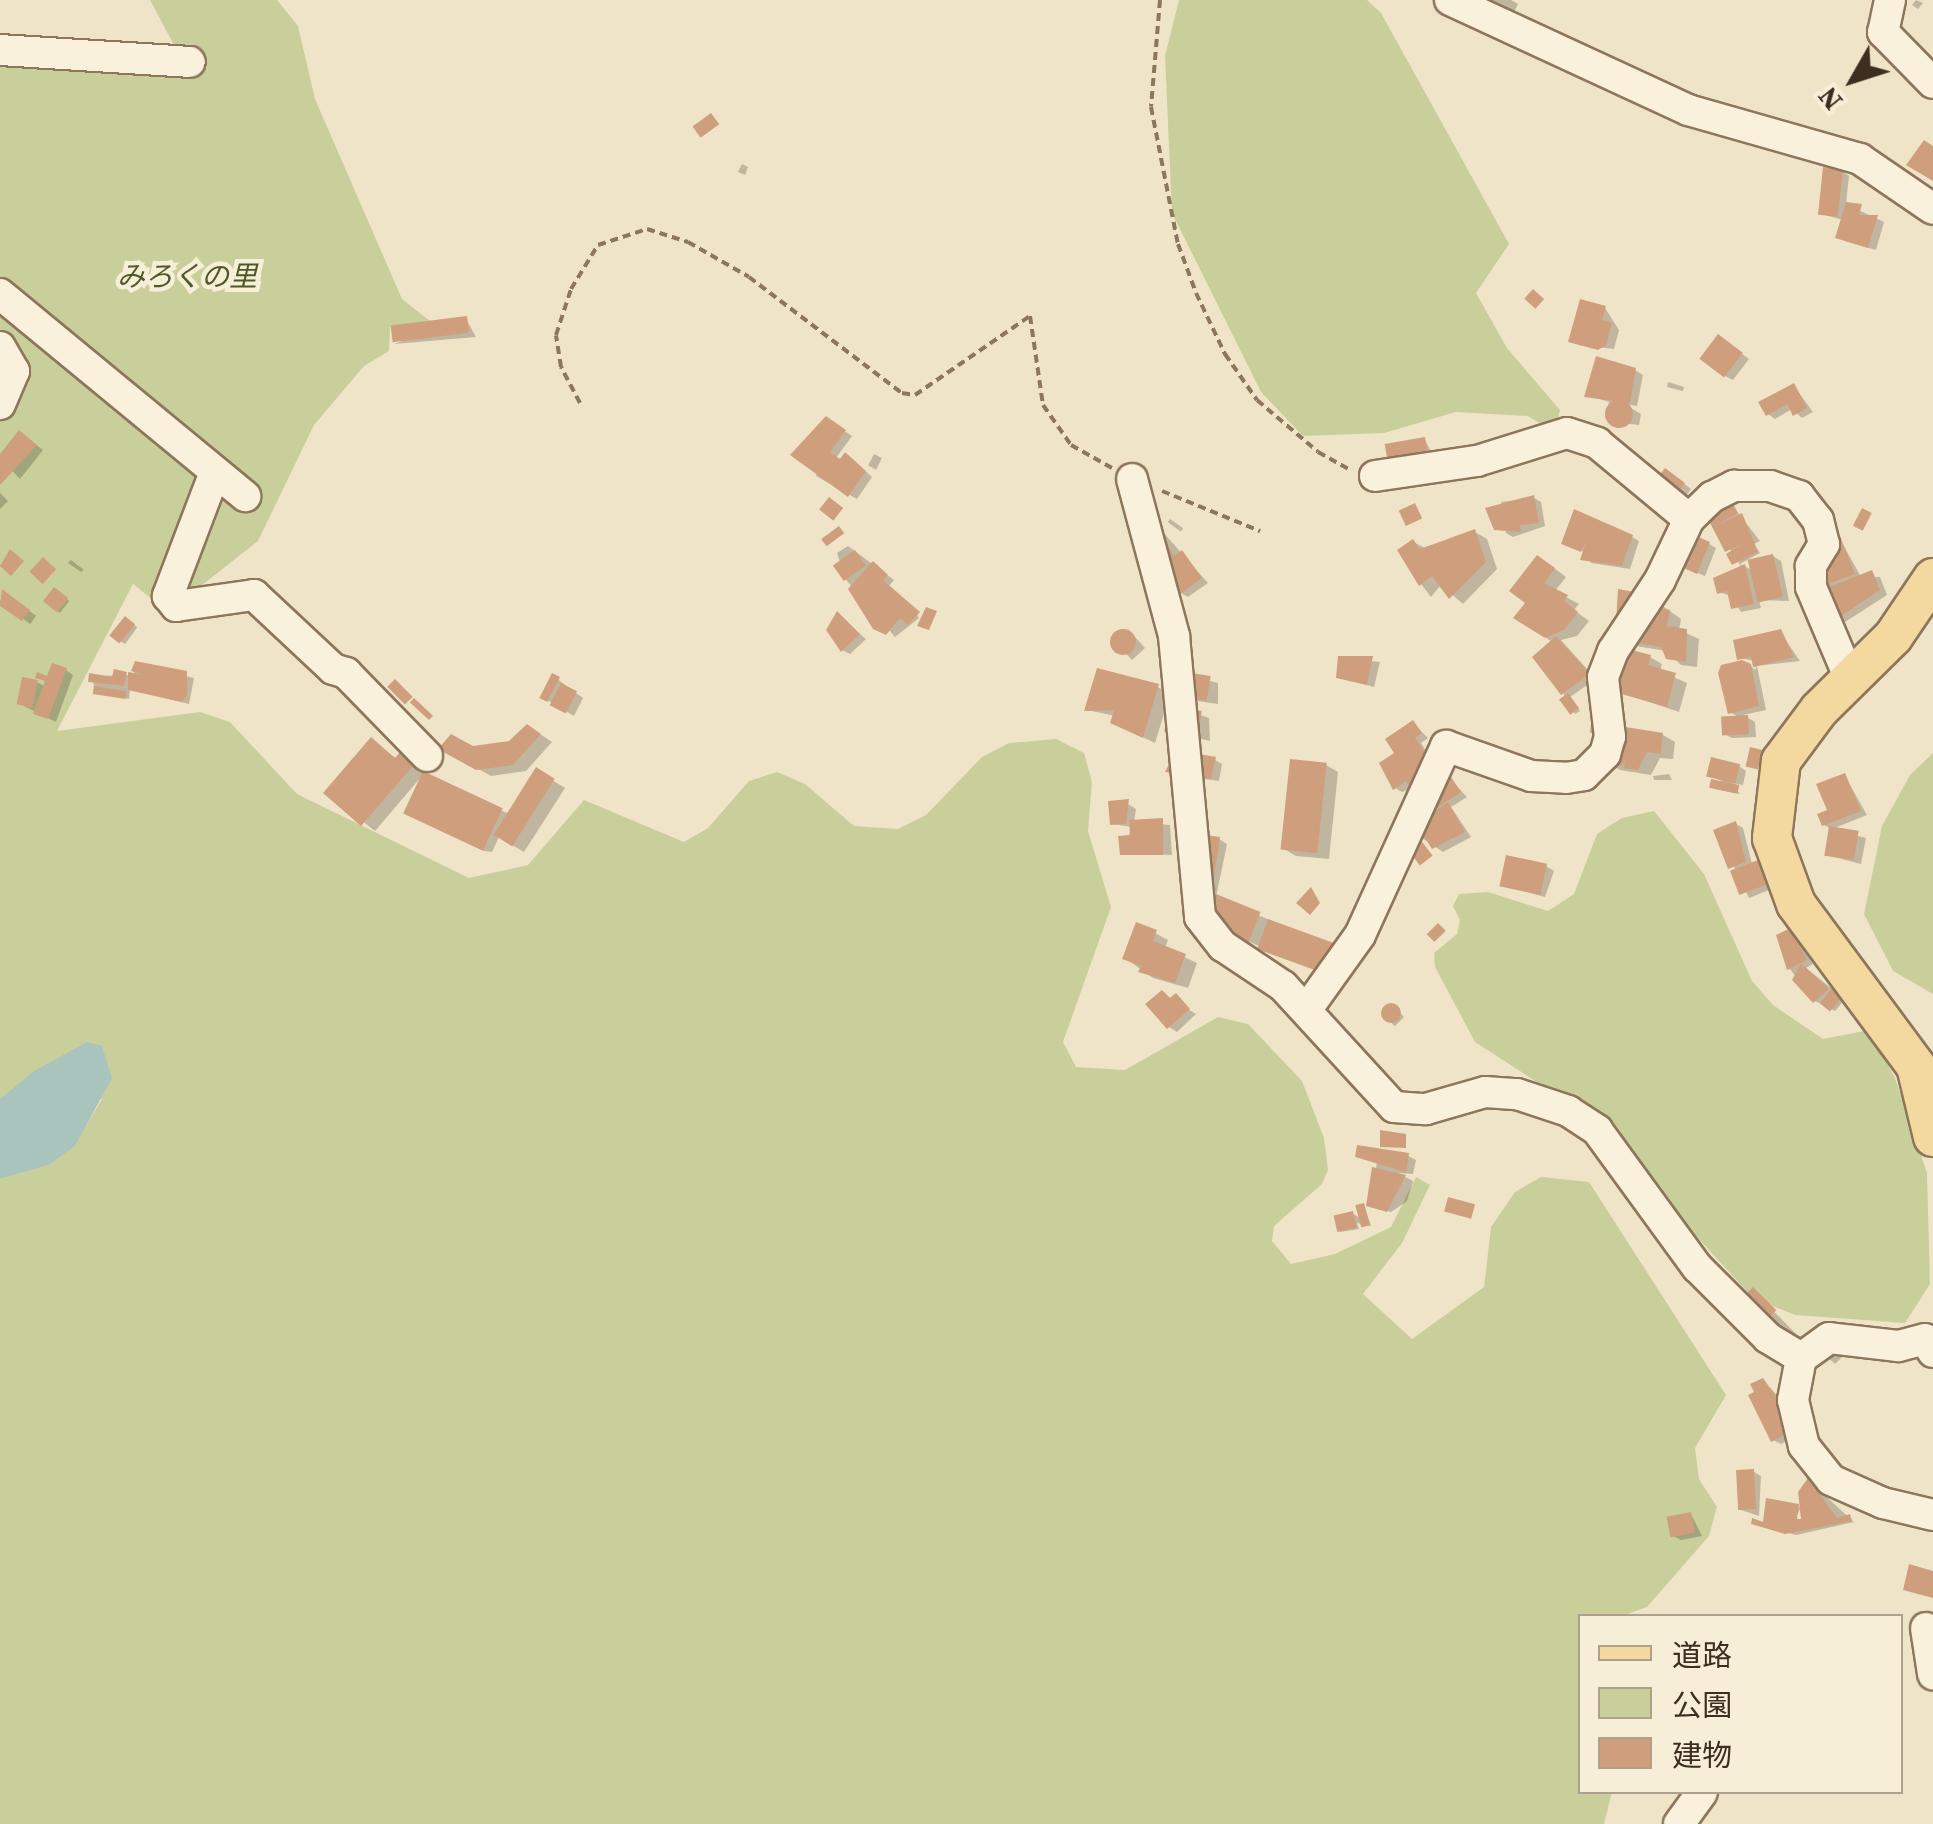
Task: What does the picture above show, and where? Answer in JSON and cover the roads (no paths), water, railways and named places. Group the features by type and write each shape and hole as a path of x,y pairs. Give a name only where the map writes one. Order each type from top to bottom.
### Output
{"main road":[{"path":"1933,578 1893,637 1849,677 1781,761 1772,838 1796,904 1916,1066 1933,1137"}],"street":[{"path":"1450,0 1688,110 1860,159 1933,209"},
{"path":"1890,0 1883,32 1933,83"},
{"path":"0,50 190,62"},
{"path":"0,294 244,496"},
{"path":"0,404 14,372 0,346 25,314"},
{"path":"1375,476 1477,461 1567,432 1597,444 1689,519"},
{"path":"215,472 168,596 176,606 254,595 333,669 346,673 427,756"},
{"path":"1132,480 1174,636 1200,917 1223,946 1307,1009 1394,1108 1426,1110 1484,1092 1517,1094 1568,1111 1597,1130 1697,1267 1768,1338 1801,1358"},
{"path":"1307,1009 1360,935 1446,746 1531,776 1566,778 1584,775 1604,754 1610,738 1608,664 1689,519 1734,486 1770,486 1799,496 1818,520 1824,544 1811,566 1811,586 1849,677"},
{"path":"1931,1516 1883,1503 1831,1480 1804,1446 1793,1400 1801,1358 1829,1338 1898,1346 1925,1339 1933,1352"},
{"path":"1920,1634 1933,1674"},
{"path":"1679,1824 1701,1794"}],"water":[{"path":"87,1042 102,1046 112,1078 75,1146 49,1165 0,1179 0,1099 34,1071"}],"park label":[{"name":"みろくの里","path":"187,276"}]}
